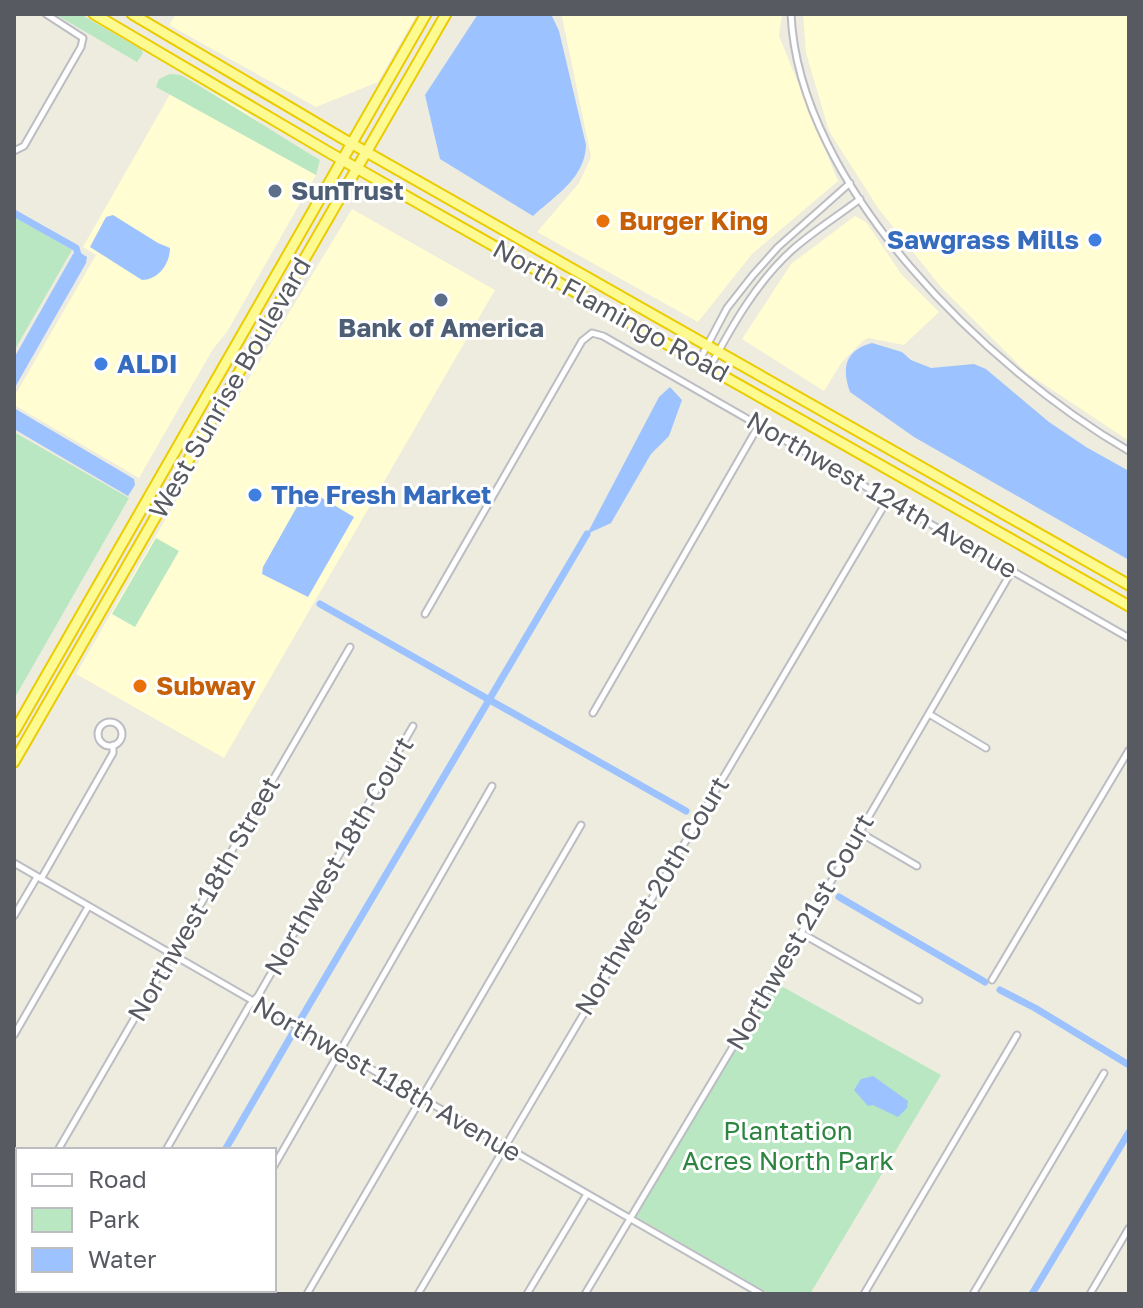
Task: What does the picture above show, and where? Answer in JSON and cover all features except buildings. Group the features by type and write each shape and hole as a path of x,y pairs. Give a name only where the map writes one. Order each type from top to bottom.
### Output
{"highway":[{"name":"North Flamingo Road","path":"94,14 342,160 1129,606"},
{"name":"North Flamingo Road","path":"132,14 352,144 1129,585"},
{"name":"West Sunrise Boulevard","path":"14,732 426,14"},
{"name":"West Sunrise Boulevard","path":"14,762 446,14"}],"street":[{"path":"14,151 24,146 81,47 83,38 46,14"},
{"path":"791,14 795,48 817,124 860,199 913,270 1035,388 1129,451"},
{"path":"699,361 727,308 753,275 778,247 850,183"},
{"path":"710,367 764,280 792,250 860,199"},
{"name":"Northwest 124th Avenue","path":"425,614 582,341 592,333 603,336 1129,638"},
{"path":"593,713 759,425"},
{"name":"Northwest 20th Court","path":"418,1294 888,499"},
{"name":"Northwest 21st Court","path":"585,1294 801,933 1013,569"},
{"name":"Northwest 18th Street","path":"59,1148 350,647"},
{"path":"929,714 986,748"},
{"path":"106,723 114,723 120,728 120,740 113,745 106,745 99,737 100,727 106,723"},
{"name":"Northwest 18th Court","path":"167,1148 413,726"},
{"path":"14,916 113,753 113,745"},
{"path":"992,980 1129,750"},
{"path":"276,1163 492,786"},
{"path":"307,1294 581,825"},
{"path":"859,832 917,866"},
{"name":"Northwest 118th Avenue","path":"14,863 761,1294"},
{"path":"14,1035 88,907"},
{"path":"801,933 919,1000"},
{"path":"864,1294 1017,1035"},
{"path":"973,1294 1104,1073"},
{"path":"527,1294 587,1194"},
{"path":"1090,1294 1129,1228"}],"shaded area":[{"path":"176,14 417,14 378,82 316,107 169,25"},
{"path":"559,14 782,14 779,36 838,181 752,254 698,322 537,232 579,183 591,157"},
{"name":"Sawgrass Mills","path":"803,14 1129,14 1129,441 1027,373 941,287 878,208 829,131 806,53"},
{"path":"181,75 320,160 316,175 227,332 213,349 139,478 14,405 14,397 96,255 83,247"},
{"path":"352,209 495,290 224,758 76,674 200,459"},
{"path":"855,216 866,222 902,275 939,312 904,345 868,338 863,341 842,362 824,391 742,339 791,264"}],"green space":[{"path":"55,14 80,14 143,53 137,62"},
{"path":"170,74 181,75 320,160 316,175 156,87 159,79"},
{"path":"14,216 72,250 14,351"},
{"path":"14,432 129,498 14,699"},
{"path":"156,538 179,551 135,627 112,614"},
{"name":"Plantation Acres North Park","path":"774,982 941,1075 810,1294 770,1294 635,1216"}],"water":[{"path":"478,14 551,14 559,31 586,145 581,167 575,176 533,216 440,159 425,95"},
{"path":"113,215 170,248 168,260 158,274 142,280 90,247 106,217"},
{"path":"79,252 87,257 86,263 14,389 14,358 73,254"},
{"path":"872,343 902,352 911,360 931,368 974,364 986,369 1049,422 1129,471 1129,560 914,437 850,392 846,375 848,361 856,350"},
{"path":"670,387 682,400 669,436 651,454 611,523 587,534 659,397"},
{"path":"14,408 134,479 135,485 128,496 14,429"},
{"path":"307,489 354,517 308,597 262,574"},
{"path":"873,1076 908,1101 907,1108 898,1117 873,1105 868,1106 854,1090 861,1079"}],"waterway":[{"path":"14,213 76,248 79,258"},
{"path":"299,1022 587,534"},
{"path":"320,604 686,811"},
{"path":"839,897 985,982"},
{"path":"1000,990 1129,1065"},
{"path":"226,1148 294,1031"},
{"path":"1032,1294 1129,1132"}],"place":[{"name":"SunTrust","path":"275,191"},
{"name":"Burger King","path":"603,221"},
{"name":"Sawgrass Mills","path":"1095,240"},
{"name":"Bank of America","path":"441,300"},
{"name":"ALDI","path":"101,364"},
{"name":"The Fresh Market","path":"255,495"},
{"name":"Subway","path":"140,686"}]}
